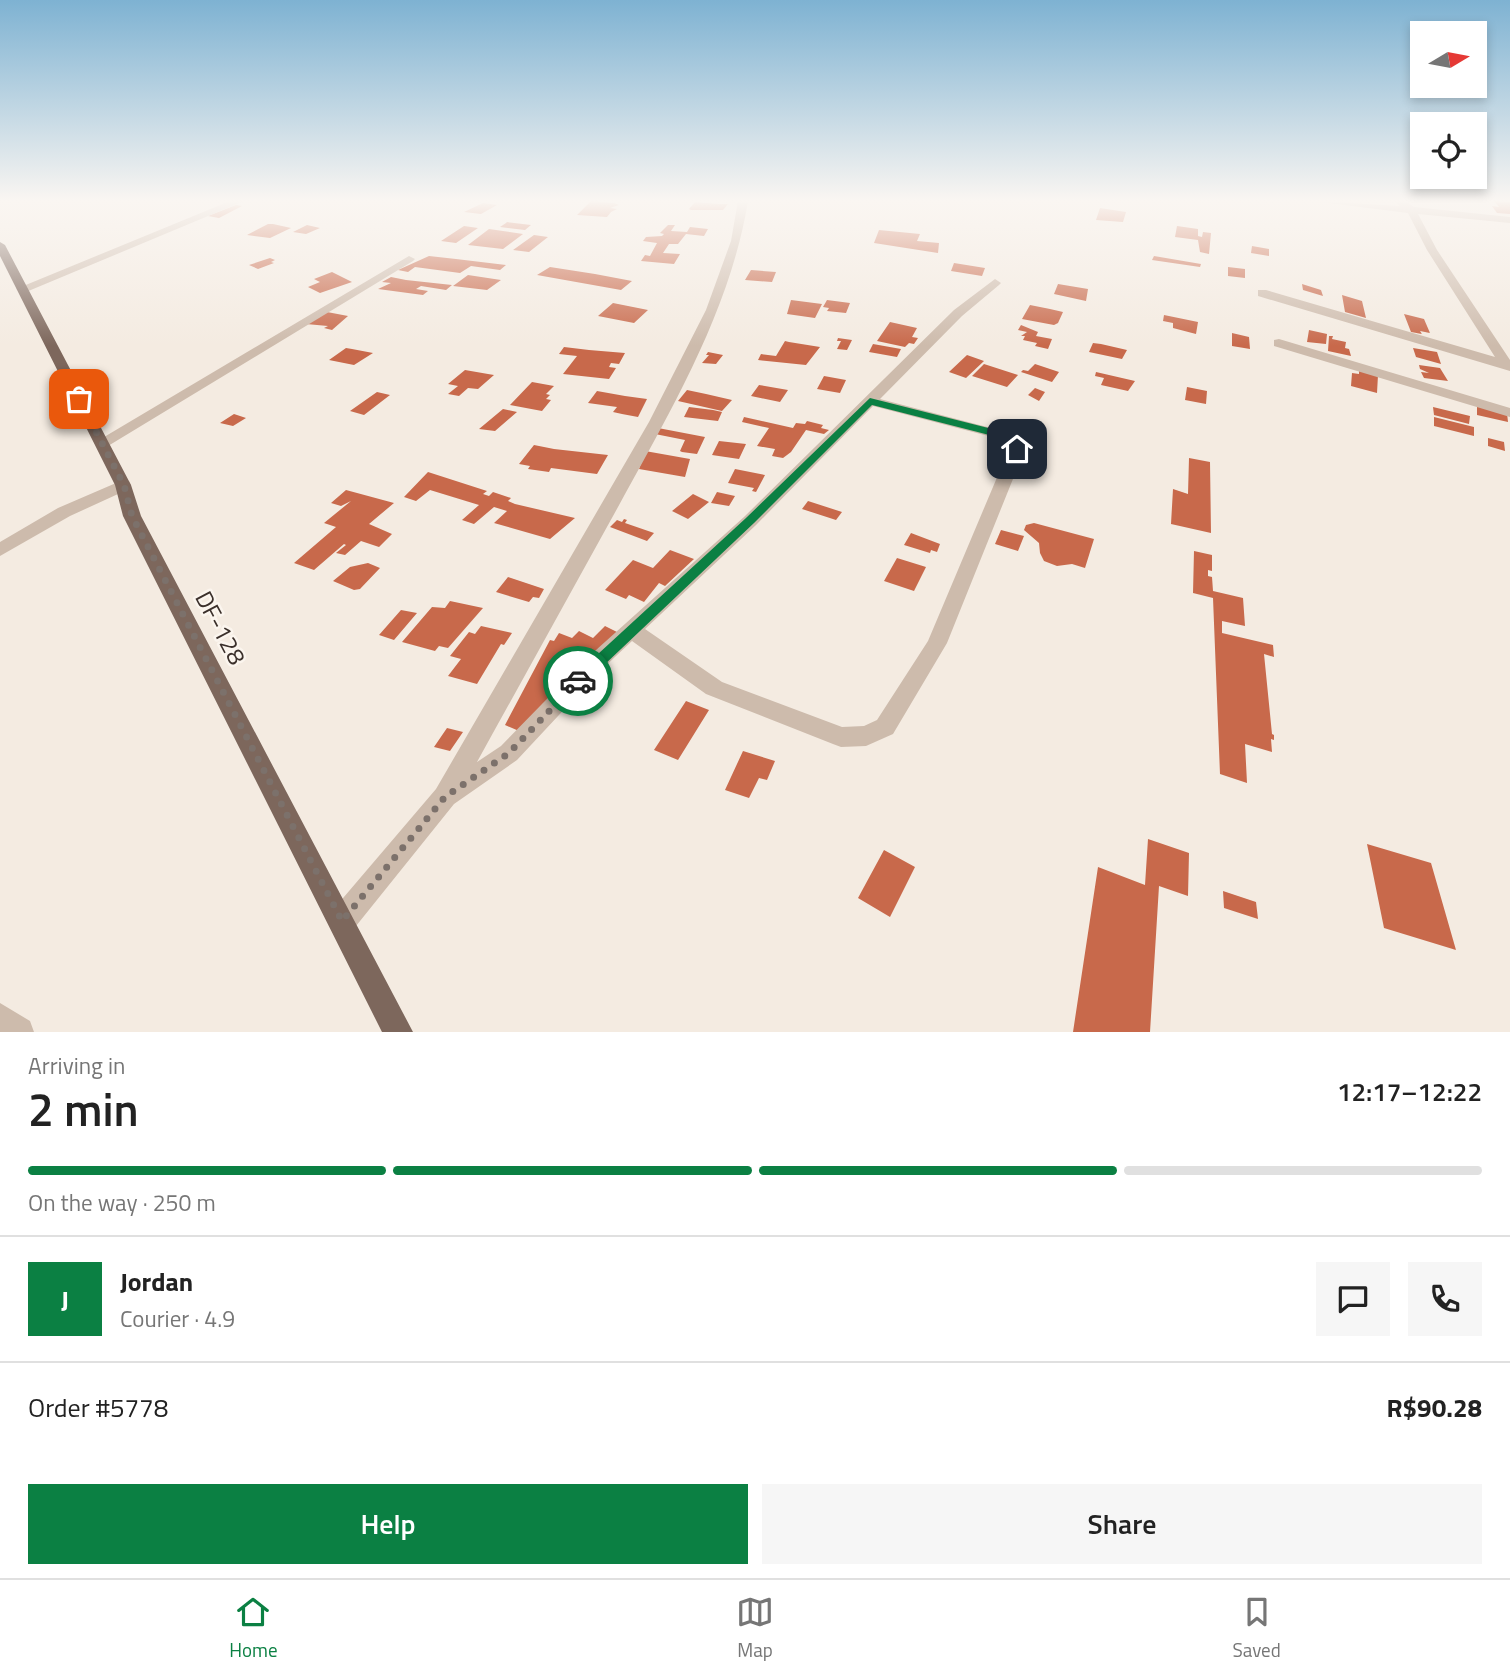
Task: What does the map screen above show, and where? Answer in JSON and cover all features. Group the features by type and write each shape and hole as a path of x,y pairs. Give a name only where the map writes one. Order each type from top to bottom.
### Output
{"main road":[{"name":"DF-128","path":"1,249 124,485 132,516 342,921 396,1031"}],"street":[{"path":"22,289 120,249"},
{"path":"342,921 445,797 657,422 712,310 733,249"},
{"path":"1432,249 1508,368"},
{"path":"102,443 409,259"},
{"path":"445,797 509,753 593,665 750,521 958,313 995,284"},
{"path":"1262,293 1508,368"},
{"path":"1279,344 1510,413"},
{"path":"631,630 714,688 841,737 866,736 885,727 937,643 1017,449 1014,440 1005,436 870,401"},
{"path":"0,550 64,512 124,485"},
{"path":"0,1018 19,1032"}],"building":[{"path":"514,249 533,249 529,252"},
{"path":"654,249 666,249 663,253 680,254 674,264 641,261 645,255 650,256"},
{"path":"913,249 938,249 938,253"},
{"path":"1200,249 1209,249 1209,254 1200,252"},
{"path":"1252,249 1269,249 1269,256 1251,253"},
{"path":"429,256 506,265 500,270 471,266 460,273 415,267 408,272 398,270"},
{"path":"1154,256 1201,264 1200,267 1152,260"},
{"path":"270,258 275,260 271,262 274,263 258,269 249,265"},
{"path":"954,263 985,268 982,276 951,271"},
{"path":"550,267 632,281 621,290 537,275"},
{"path":"1228,267 1245,269 1245,278 1228,276"},
{"path":"751,270 776,272 772,282 745,280"},
{"path":"332,272 352,282 320,293 308,287 320,282 314,279"},
{"path":"468,275 501,280 487,290 453,286"},
{"path":"391,277 452,285 446,290 421,286 416,289 428,291 423,295 378,289 391,283 382,282"},
{"path":"1058,284 1088,289 1086,301 1054,294"},
{"path":"1302,284 1321,290 1323,296 1303,290"},
{"path":"1342,295 1362,301 1366,318 1345,312"},
{"path":"791,300 822,304 815,318 787,314"},
{"path":"827,300 850,303 846,313 827,311 829,308 823,307"},
{"path":"613,303 648,310 634,323 598,316"},
{"path":"1030,305 1063,312 1058,323 1054,325 1022,319"},
{"path":"327,312 348,316 332,330 324,328 328,326 306,324"},
{"path":"1404,314 1424,319 1430,333 1411,332"},
{"path":"1164,315 1198,322 1196,334 1173,328 1173,323 1163,321"},
{"path":"890,322 917,328 912,337 918,338 914,344 909,343 905,347 877,341"},
{"path":"1021,325 1038,332 1036,336 1052,339 1048,349 1023,340 1025,336 1021,336 1027,332 1018,330"},
{"path":"1309,330 1327,334 1326,344 1307,342"},
{"path":"1232,333 1249,337 1250,349 1232,346"},
{"path":"1329,336 1346,342 1345,348 1349,349 1351,356 1328,351"},
{"path":"838,338 852,340 847,350 837,349 841,341 837,341"},
{"path":"785,341 820,347 806,365 758,360 761,354 776,356"},
{"path":"1093,343 1127,350 1122,359 1089,352"},
{"path":"873,344 901,349 897,357 869,352"},
{"path":"564,347 625,353 619,364 611,363 609,367 616,368 609,379 563,374 577,356 559,354"},
{"path":"346,348 373,353 354,365 329,360"},
{"path":"1413,348 1437,352 1441,364 1416,357"},
{"path":"708,352 723,355 716,364 702,363 709,355 706,355"},
{"path":"967,355 984,361 966,378 949,372"},
{"path":"984,364 1018,375 1007,387 972,376"},
{"path":"1035,364 1059,372 1052,382 1021,372 1028,371"},
{"path":"1419,365 1440,368 1448,381 1424,378 1421,372 1429,373 1420,369"},
{"path":"465,370 494,375 478,389 468,388 459,396 448,394 458,386 448,384"},
{"path":"1359,370 1378,375 1377,393 1351,386 1352,373 1359,374"},
{"path":"1096,372 1135,381 1128,391 1101,385 1104,378 1095,376"},
{"path":"824,376 846,380 840,393 817,389"},
{"path":"532,382 554,386 546,394 550,395 546,399 551,400 542,411 510,405"},
{"path":"759,385 788,390 780,402 751,396"},
{"path":"1187,387 1207,391 1206,404 1185,400"},
{"path":"1035,388 1045,392 1039,401 1028,395"},
{"path":"687,390 732,400 722,411 678,401"},
{"path":"597,391 647,399 638,417 613,412 617,407 588,403"},
{"path":"377,392 390,395 364,415 350,411"},
{"path":"1477,406 1507,413 1508,422 1477,415"},
{"path":"689,407 722,412 718,421 684,417"},
{"path":"1433,407 1470,416 1469,424 1434,415"},
{"path":"503,409 517,412 495,431 479,429"},
{"path":"234,414 246,418 233,426 220,423"},
{"path":"744,417 793,428 796,423 805,424 807,421 823,425 821,428 829,430 824,434 806,430 791,452 783,458 772,456 775,449 757,446 769,428 742,422"},
{"path":"1434,417 1474,427 1474,436 1434,426"},
{"path":"1014,419 1024,422 1014,436 1004,434 1009,425 1015,427 1017,424 1012,422"},
{"path":"658,428 705,437 697,454 682,452 680,451 685,440 655,434"},
{"path":"1488,438 1504,442 1505,451 1488,446"},
{"path":"719,441 746,444 739,459 712,455"},
{"path":"534,445 608,455 597,474 551,468 549,472 528,469 530,466 519,464"},
{"path":"645,451 690,459 685,477 639,469"},
{"path":"1189,458 1210,462 1211,533 1171,524 1173,489 1188,494"},
{"path":"735,469 765,475 756,492 752,491 754,488 728,483"},
{"path":"428,472 487,491 483,494 489,496 493,492 511,498 508,501 515,504 575,518 550,539 494,523 507,511 494,507 474,524 462,520 479,505 430,490 416,501 404,497"},
{"path":"346,490 394,503 369,524 392,534 379,547 361,541 345,555 336,553 346,545 344,544 314,570 294,563 336,527 324,523 351,501 341,506 331,503"},
{"path":"717,492 735,496 729,506 711,503"},
{"path":"693,494 709,502 688,519 672,511"},
{"path":"808,501 842,512 836,520 802,509"},
{"path":"617,520 622,522 627,520 625,523 654,533 647,541 610,527"},
{"path":"1034,523 1094,539 1085,568 1072,564 1057,566 1044,561 1039,543 1024,530 1026,525"},
{"path":"1001,530 1024,536 1018,551 995,544"},
{"path":"911,533 940,544 937,552 931,550 930,553 904,545"},
{"path":"670,550 694,559 665,586 659,583 644,602 629,595 626,599 605,590 633,560 653,568"},
{"path":"1194,551 1212,555 1212,571 1208,570 1208,576 1212,577 1213,591 1243,598 1245,626 1222,621 1222,633 1273,645 1274,657 1264,654 1274,735 1274,740 1271,739 1272,752 1245,744 1247,783 1220,774 1213,598 1193,593"},
{"path":"897,558 926,567 914,591 884,581"},
{"path":"368,563 380,568 360,589 354,590 333,581 350,567"},
{"path":"508,577 544,589 539,598 533,597 529,602 496,592"},
{"path":"450,601 483,608 448,648 439,646 435,651 402,642 432,607 445,608"},
{"path":"401,610 417,613 394,640 379,635"},
{"path":"481,626 512,633 504,645 501,644 477,684 448,676 461,659 450,656 469,632 475,634"},
{"path":"605,626 617,632 578,671 572,669 565,677 570,680 519,731 505,725 550,640 554,641 559,633 572,638 579,631 593,638"},
{"path":"686,701 709,710 678,760 654,750"},
{"path":"447,728 463,732 450,751 434,747"},
{"path":"743,751 775,761 767,780 759,778 749,798 725,790"},
{"path":"1148,839 1189,853 1188,896 1159,886 1150,1032 1073,1032 1098,867 1145,885"},
{"path":"1367,844 1431,863 1456,950 1384,928"},
{"path":"884,850 915,867 890,917 858,898"},
{"path":"1223,891 1256,902 1258,919 1224,908"}],"way so far":[{"path":"79,399 124,485 132,516 342,921 445,797 509,753 578,681"}],"route":[{"path":"578,681 750,521 870,401 1005,436 1014,440 1017,449"}]}
